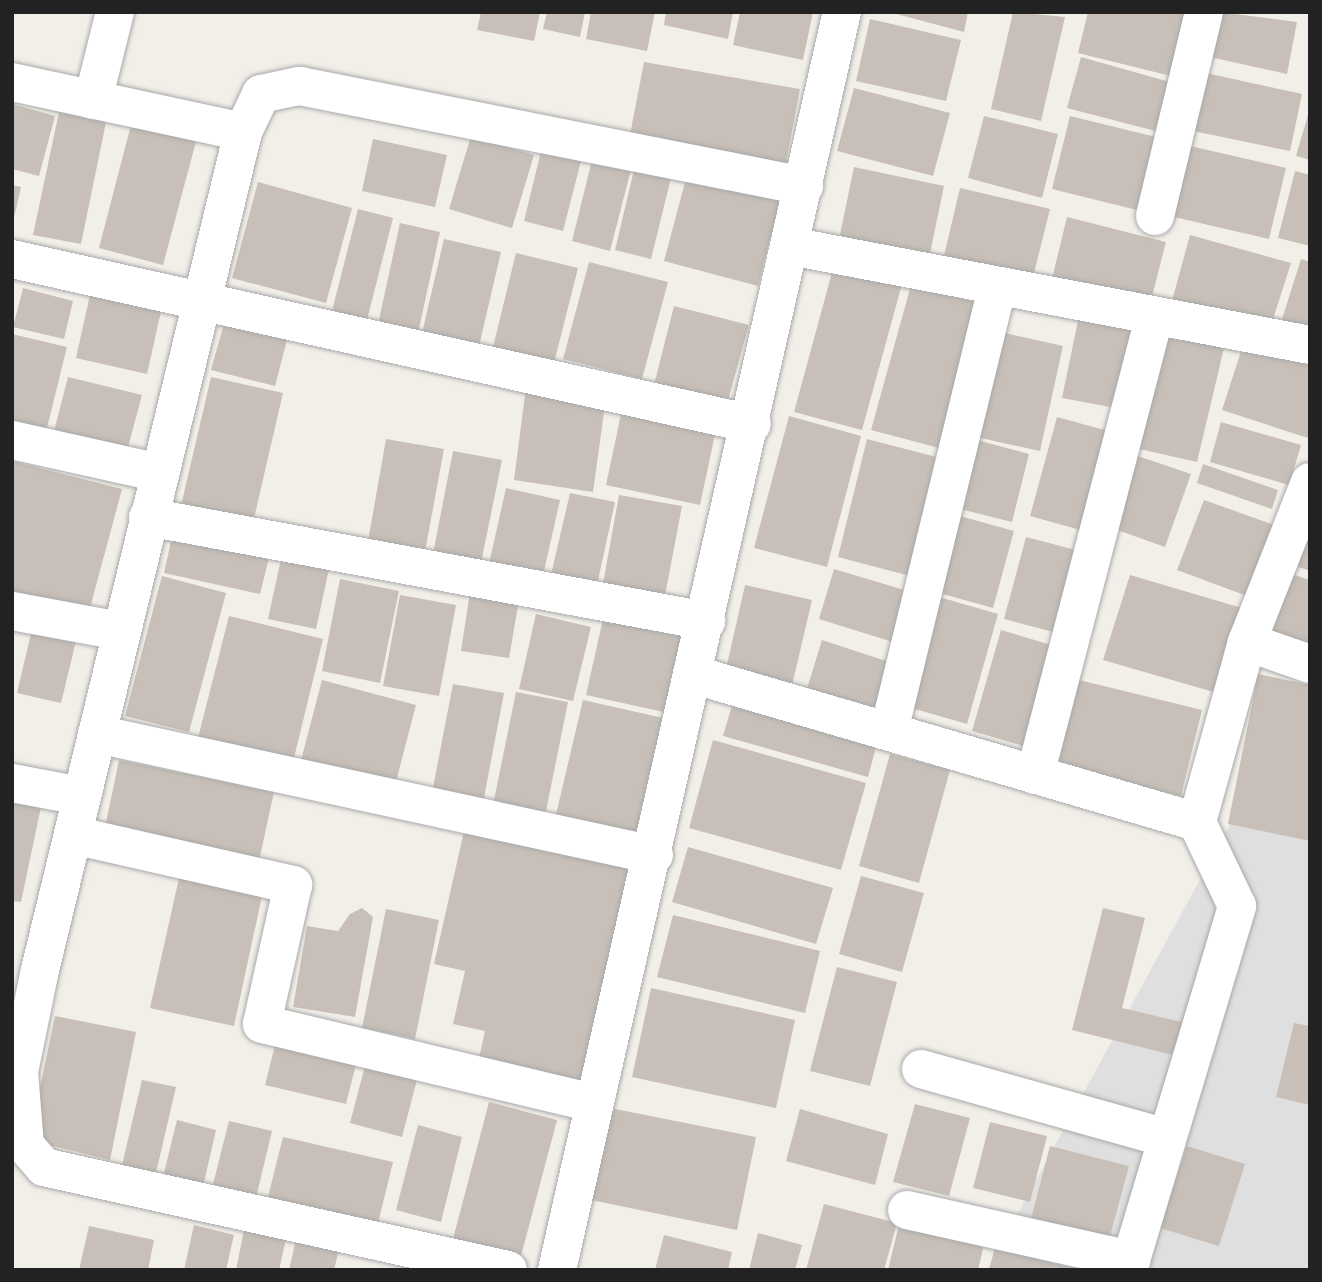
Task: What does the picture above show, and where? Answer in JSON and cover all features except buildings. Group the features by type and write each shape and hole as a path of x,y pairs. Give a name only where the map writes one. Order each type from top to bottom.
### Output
{"street":[{"path":"93,100 115,12"},
{"path":"557,1270 752,424 842,12"},
{"path":"1155,216 1204,12"},
{"path":"12,82 243,132"},
{"path":"508,1270 44,1167 25,1145 19,1113 19,1072 26,967 73,835 243,132 261,93 300,86 804,186"},
{"path":"790,246 997,289 1310,345"},
{"path":"12,259 752,424"},
{"path":"889,732 997,289"},
{"path":"1035,775 1154,317"},
{"path":"12,440 160,473"},
{"path":"907,1210 1130,1265 1237,906 1197,822 1247,642 1310,482"},
{"path":"148,517 706,621"},
{"path":"12,611 120,632"},
{"path":"1247,642 1310,664"},
{"path":"695,675 1197,822"},
{"path":"97,734 654,855"},
{"path":"12,783 81,796"},
{"path":"73,835 293,885 262,1024 594,1103"},
{"path":"921,1069 1167,1138"}],"shaded area":[{"path":"1310,678 1310,1270 987,1270"}]}
